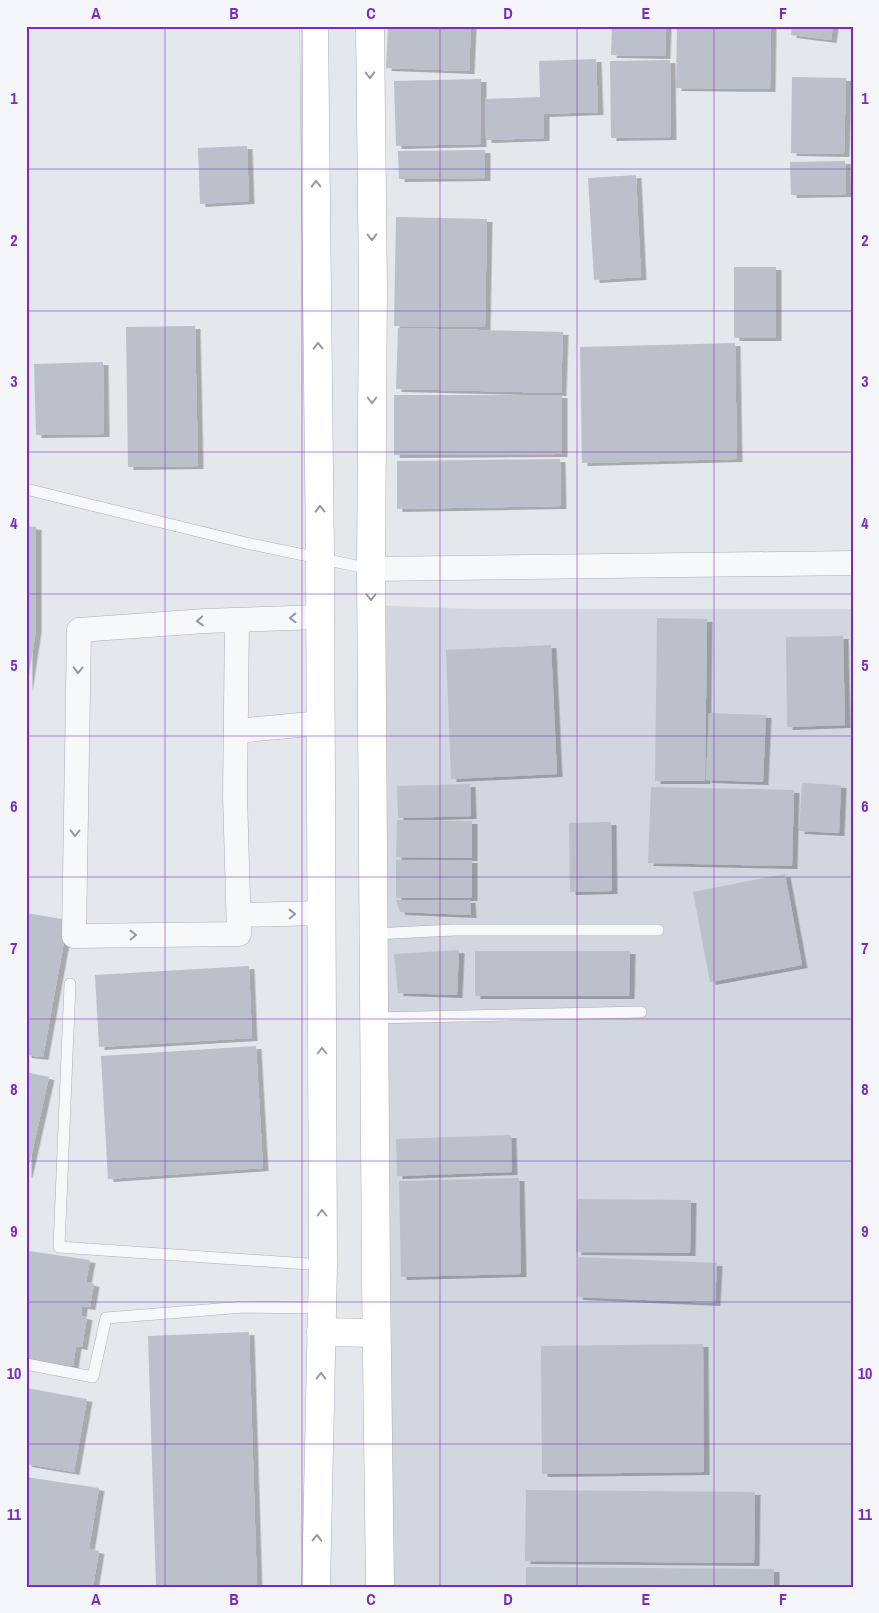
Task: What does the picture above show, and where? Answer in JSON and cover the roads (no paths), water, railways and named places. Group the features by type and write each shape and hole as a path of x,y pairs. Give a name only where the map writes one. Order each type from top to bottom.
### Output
{"main road":[{"path":"314,26 321,617 323,1265 316,1587"},
{"path":"370,26 373,279 370,569 376,1333 380,1587"},
{"path":"322,1320 376,1333"}],"street":[{"path":"370,569 853,563"},
{"path":"237,620 235,795 240,934 74,936 78,630 237,620 321,617"},
{"path":"236,732 321,723"},
{"path":"239,915 322,913"}],"lane":[{"path":"26,489 246,543 370,569"},
{"path":"373,934 454,930 658,930"},
{"path":"70,984 59,1247 323,1265"},
{"path":"374,1018 641,1012"},
{"path":"26,1364 93,1377 106,1318 244,1308 322,1320"}]}
